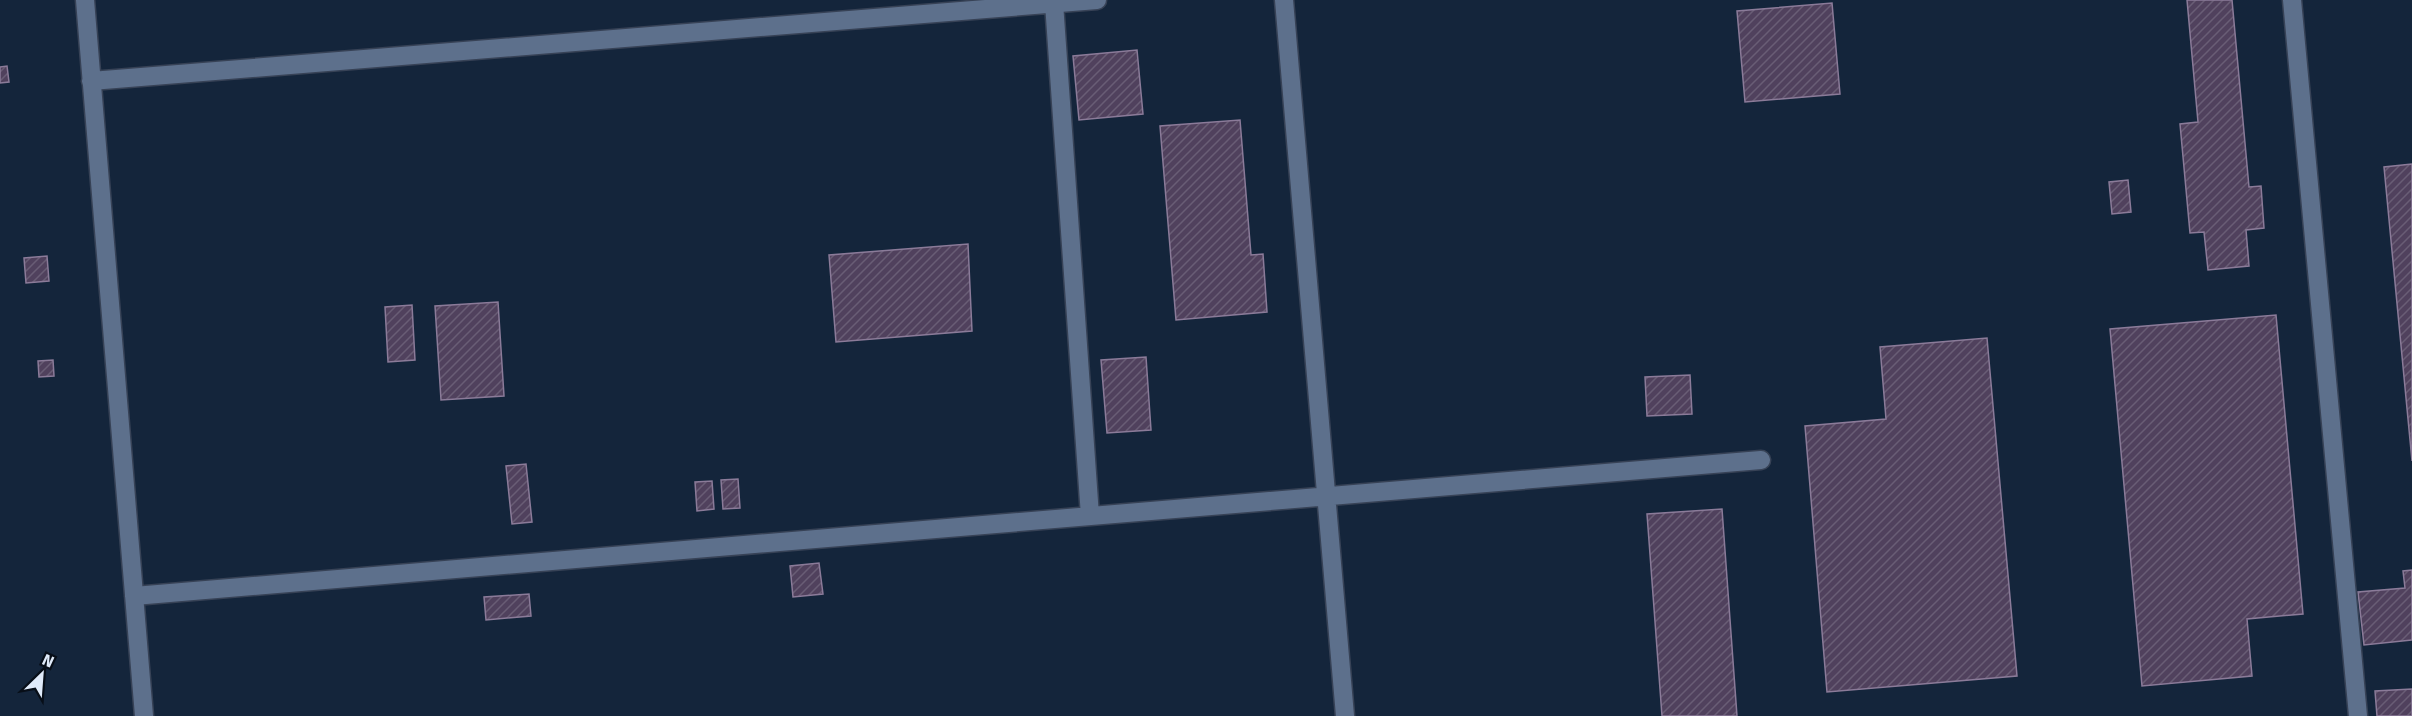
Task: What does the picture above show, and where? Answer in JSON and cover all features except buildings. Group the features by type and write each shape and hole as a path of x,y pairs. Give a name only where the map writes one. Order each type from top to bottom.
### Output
{"lane":[{"path":"85,0 144,716"},
{"path":"91,81 1097,0"},
{"path":"1284,0 1345,716"},
{"path":"2292,0 2358,716"},
{"path":"1054,3 1090,516"},
{"path":"134,596 1761,460"}]}
